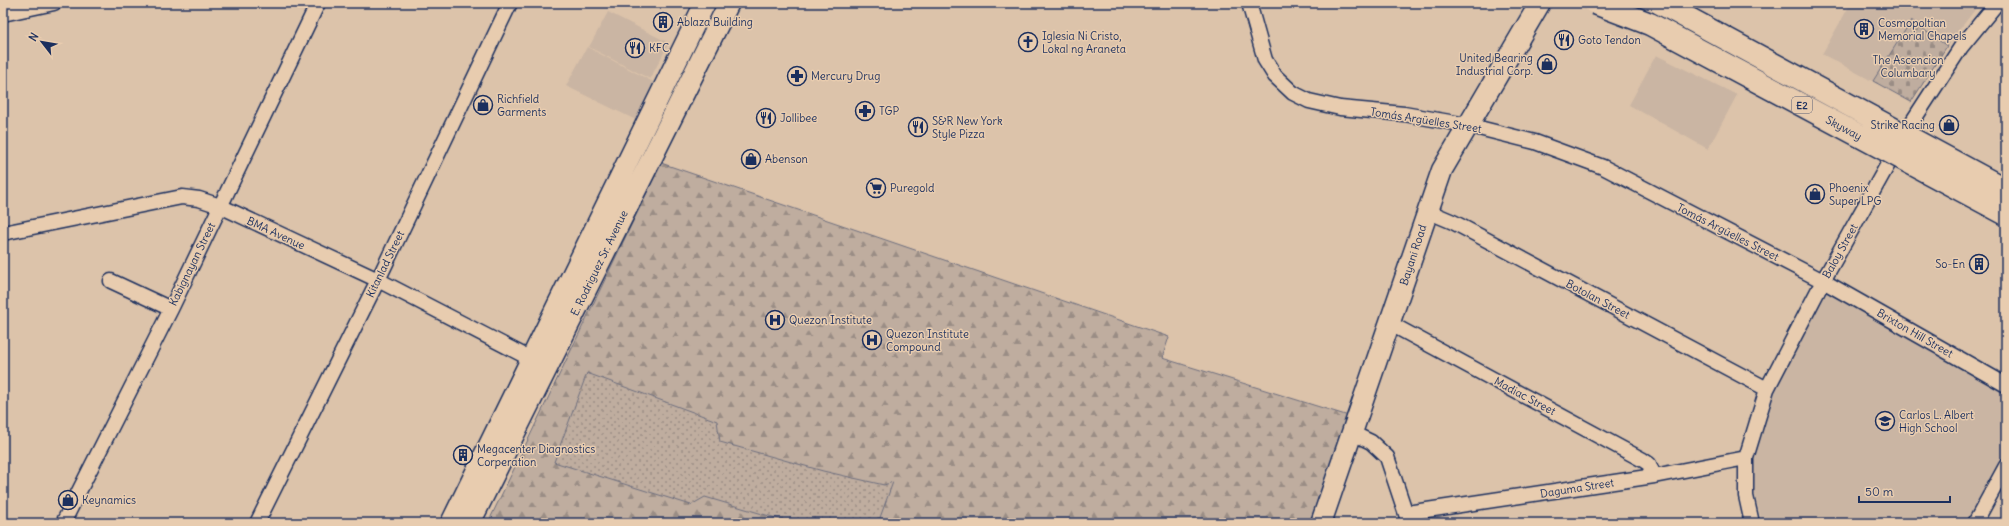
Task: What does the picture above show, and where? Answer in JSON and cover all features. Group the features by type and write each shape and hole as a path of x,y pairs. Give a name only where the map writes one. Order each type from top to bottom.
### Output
{"highway":[{"name":"Skyway","path":"1594,3 1650,24 2006,214"},
{"name":"Skyway","path":"1660,3 2006,190"}],"main road":[{"name":"E. Rodriguez Sr. Avenue","path":"451,523 705,3"},
{"name":"E. Rodriguez Sr. Avenue","path":"470,523 729,3"},
{"name":"Bayani Road","path":"1321,523 1442,170 1467,125 1540,3"}],"street":[{"path":"3,14 54,3"},
{"name":"Kabignayan Street","path":"63,523 171,309 318,3"},
{"name":"Kitanlad Street","path":"256,523 378,280 510,3"},
{"name":"Tomás Argüelles Street","path":"1249,3 1266,60 1275,76 1293,93 1309,100 1340,108 1404,114 1467,125 1535,142 1603,168 1823,281"},
{"name":"Baloy Street","path":"1752,523 1746,496 1746,458 1767,389 1823,281 1907,130 1961,47 1997,3"},
{"name":"BMA Avenue","path":"3,233 182,197 199,199 220,206 378,280 531,359"},
{"name":"Botolan Street","path":"1427,211 1453,222 1767,389"},
{"path":"112,281 171,309"},
{"name":"Brixton Hill Street","path":"1823,281 2006,385"},
{"name":"Madiac Street","path":"1389,323 1644,460 1649,464 1654,476"},
{"path":"1352,433 1371,442 1387,457 1408,518"},
{"name":"Daguma Street","path":"1408,518 1654,476 1746,458"},
{"path":"1975,523 2006,466"}],"shaded area":[{"path":"1851,3 1980,3 1947,46 1911,102 1822,54"},
{"path":"608,12 669,43 650,79 589,47"},
{"path":"587,47 657,84 638,121 566,86"},
{"path":"1656,55 1737,95 1708,149 1629,105"},
{"name":"Carlos L. Albert High School","path":"1829,289 2006,390 2006,452 1966,523 1762,523 1751,478 1752,459 1774,385"}],"green space":[{"name":"The Ascencion Columbary","path":"1911,21 1947,46 1911,102 1873,81"},
{"name":"Quezon Institute Compound","path":"661,163 1169,337 1162,358 1352,417 1315,523 878,523 893,482 884,485 823,471 720,442 717,421 587,373 554,462 691,505 705,497 793,523 488,523"},
{"path":"574,344 916,463 896,523 684,523 516,468"}],"place":[{"name":"Ablaza Building","path":"663,22"},
{"name":"Cosmopoltian Memorial Chapels","path":"1864,29"},
{"name":"Goto Tendon","path":"1564,40"},
{"name":"Iglesia Ni Cristo, Lokal ng Araneta","path":"1028,42"},
{"name":"KFC","path":"635,48"},
{"name":"United Bearing Industrial Corp.","path":"1547,64"},
{"name":"Mercury Drug","path":"797,76"},
{"name":"Richfield Garments","path":"483,105"},
{"name":"TGP","path":"865,111"},
{"name":"Jollibee","path":"766,118"},
{"name":"Strike Racing","path":"1949,125"},
{"name":"S&R New York Style Pizza","path":"918,127"},
{"name":"Abenson","path":"751,159"},
{"name":"Puregold","path":"876,188"},
{"name":"Phoenix Super LPG","path":"1815,194"},
{"name":"So-En","path":"1979,264"},
{"name":"Quezon Institute","path":"775,320"},
{"name":"Quezon Institute Compound","path":"872,340"},
{"name":"Carlos L. Albert High School","path":"1885,421"},
{"name":"Megacenter Diagnostics Corperation","path":"463,455"},
{"name":"Keynamics","path":"68,500"}]}
